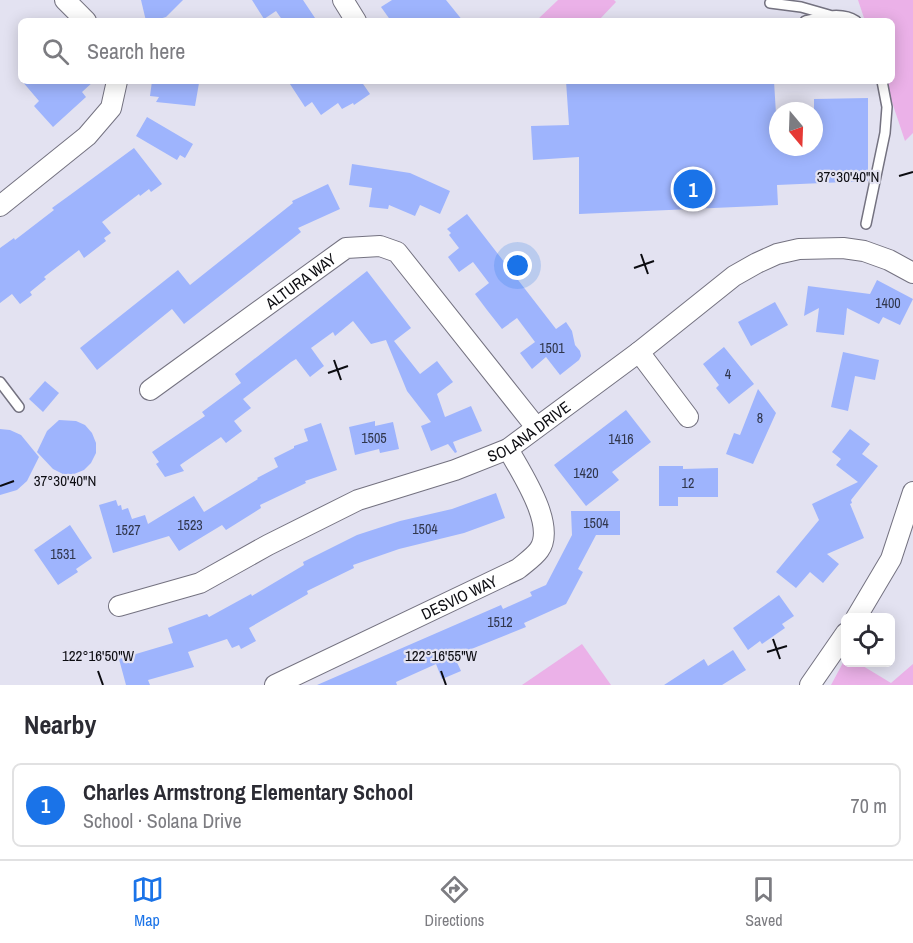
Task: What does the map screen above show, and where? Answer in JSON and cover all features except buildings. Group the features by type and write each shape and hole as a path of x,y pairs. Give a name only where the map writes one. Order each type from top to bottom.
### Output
{"street":[{"path":"65,0 83,18"},
{"path":"343,0 355,18"},
{"path":"0,206 87,136 111,108 116,84"},
{"name":"ALTURA WAY","path":"150,390 346,248 380,246 397,252 536,427"},
{"name":"SOLANA DRIVE","path":"119,606 200,583 268,545 358,500 455,470 508,449 639,352 734,276 757,263 799,249 843,248 864,251 889,260 913,273"},
{"path":"639,352 688,417"},
{"name":"DESVIO WAY","path":"275,685 518,569 540,548 543,534 541,509 508,449"},
{"path":"859,613 891,559 913,492"},
{"path":"810,685 841,640"}],"lane":[{"path":"770,3 853,18"},
{"path":"817,18 829,15"},
{"path":"866,224 885,133 887,107 883,84"},
{"path":"0,382 19,407"}],"shaded area":[{"path":"558,0 614,0 616,2 601,18 539,18"},
{"path":"858,0 913,0 913,133 905,141 886,84 895,84 895,18 864,18"},
{"path":"582,644 611,685 522,685"},
{"path":"913,664 913,685 831,685 841,666 865,667 891,683"}],"place":[{"name":"Charles Armstrong Elementary School","path":"693,189"}]}
